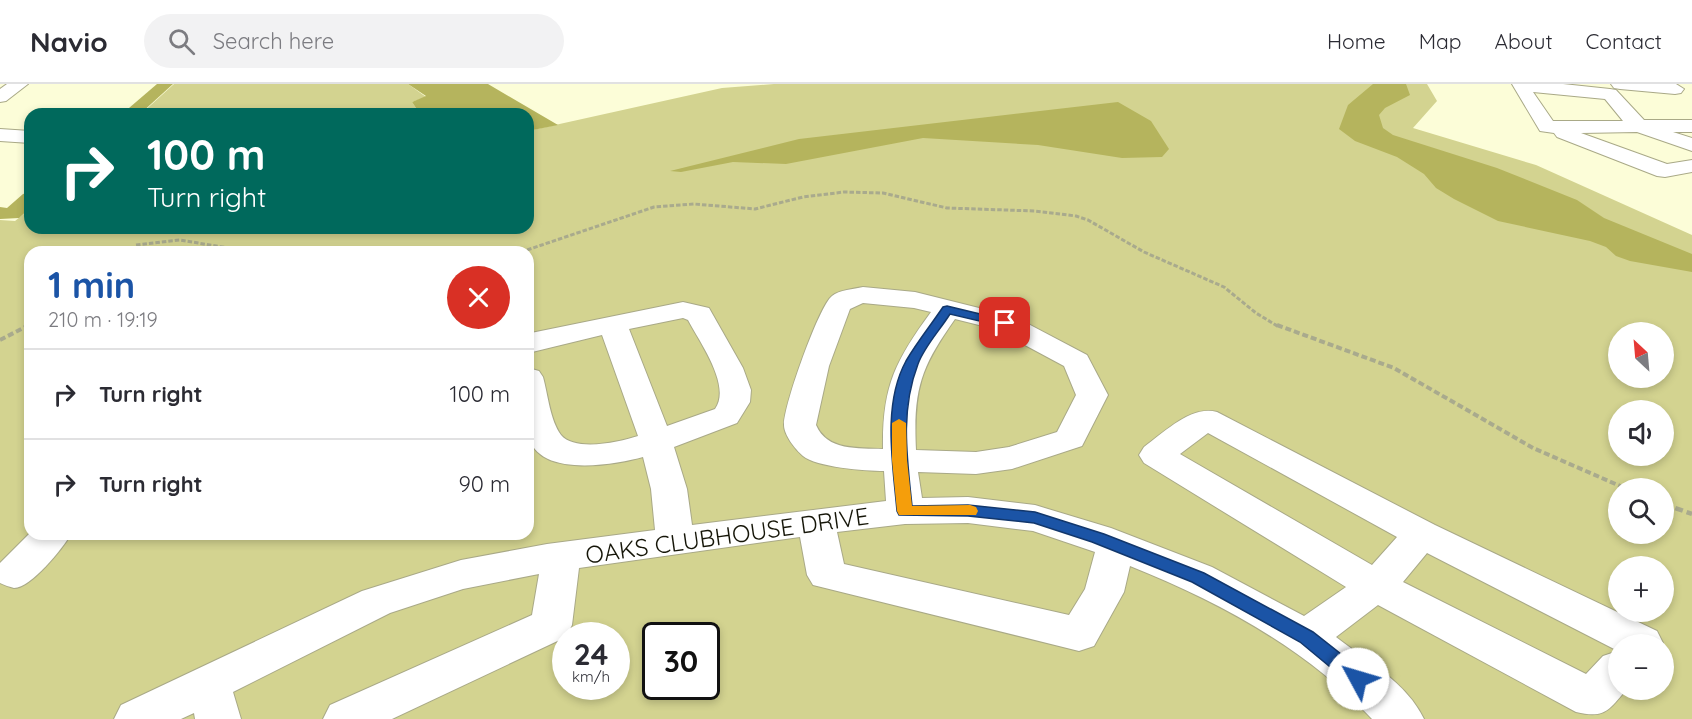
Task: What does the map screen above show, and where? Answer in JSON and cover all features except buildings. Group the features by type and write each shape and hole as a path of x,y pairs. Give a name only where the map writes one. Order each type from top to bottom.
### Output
{"street":[{"path":"0,98 19,84"},
{"path":"1620,84 1674,86 1682,115 1692,125"},
{"path":"1692,145 1638,126 1610,94 1520,85 1547,127 1665,171 1692,166"},
{"path":"1547,127 1692,125"},
{"path":"0,135 24,137"},
{"path":"878,295 915,300 1005,323 1077,361 1092,395 1070,439 1012,458 976,462 900,460 852,459 832,456 816,450 805,438 800,425 814,366 837,308 843,300 851,297 878,295"},
{"path":"534,342 683,310 693,310 699,314 730,373 735,386 735,402 728,415 656,441 593,455 560,451 549,443 543,431 534,399"},
{"path":"905,511 900,460 899,404 912,362 947,310"},
{"path":"613,325 656,441 669,489 675,541"},
{"path":"1608,680 1592,698 1376,586 1156,455 1206,419 1422,534 1624,634"},
{"name":"OAKS CLUBHOUSE DRIVE","path":"137,719 213,701 376,602 461,575 561,556 816,522 905,511 968,510 1035,518 1116,545 1198,577 1306,637 1376,693 1401,719"},
{"path":"816,522 827,575 1079,634 1104,592 1116,545"},
{"path":"1306,637 1376,586 1422,534"},
{"path":"14,573 46,540"},
{"path":"346,719 551,625 561,556"}],"path":[{"path":"534,247 654,207 694,204 755,209 803,197 836,193 875,192 947,208 1076,216 1088,220 1144,252 1224,287 1256,313 1281,328 1394,368 1533,448 1608,481"},
{"path":"136,245 180,240 216,246"},
{"path":"0,340 24,328"},
{"path":"1674,508 1692,514"}],"green space":[{"path":"174,84 408,84 426,97 412,102 416,108 148,108"},
{"path":"774,84 1427,84 1437,101 1413,128 1536,165 1692,235 1692,719 0,719 0,220 15,221 24,214 24,234 534,234 534,130 722,88"}],"shaded area":[{"path":"408,84 488,84 529,108 416,108 412,102 426,96"},
{"path":"1373,84 1406,84 1410,95 1385,108 1379,115 1383,128 1393,135 1497,168 1577,200 1604,218 1692,254 1692,272 1630,261 1590,241 1498,221 1436,188 1424,174 1397,157 1355,141 1339,129 1348,105"},
{"path":"1118,102 1151,121 1169,149 1162,157 1122,158 1038,145 923,138 786,164 733,162 681,172 670,171 799,139"},
{"path":"534,111 558,125 534,130"}],"waterway":[{"path":"137,108 166,84"},
{"path":"0,213 12,214 24,203"}],"slow traffic":[{"path":"899,423 905,511 970,511"}],"route":[{"path":"1005,323 947,310 912,362 899,404 900,460 905,511 968,510 1035,518 1098,538 1198,577 1306,637 1358,679"}]}
